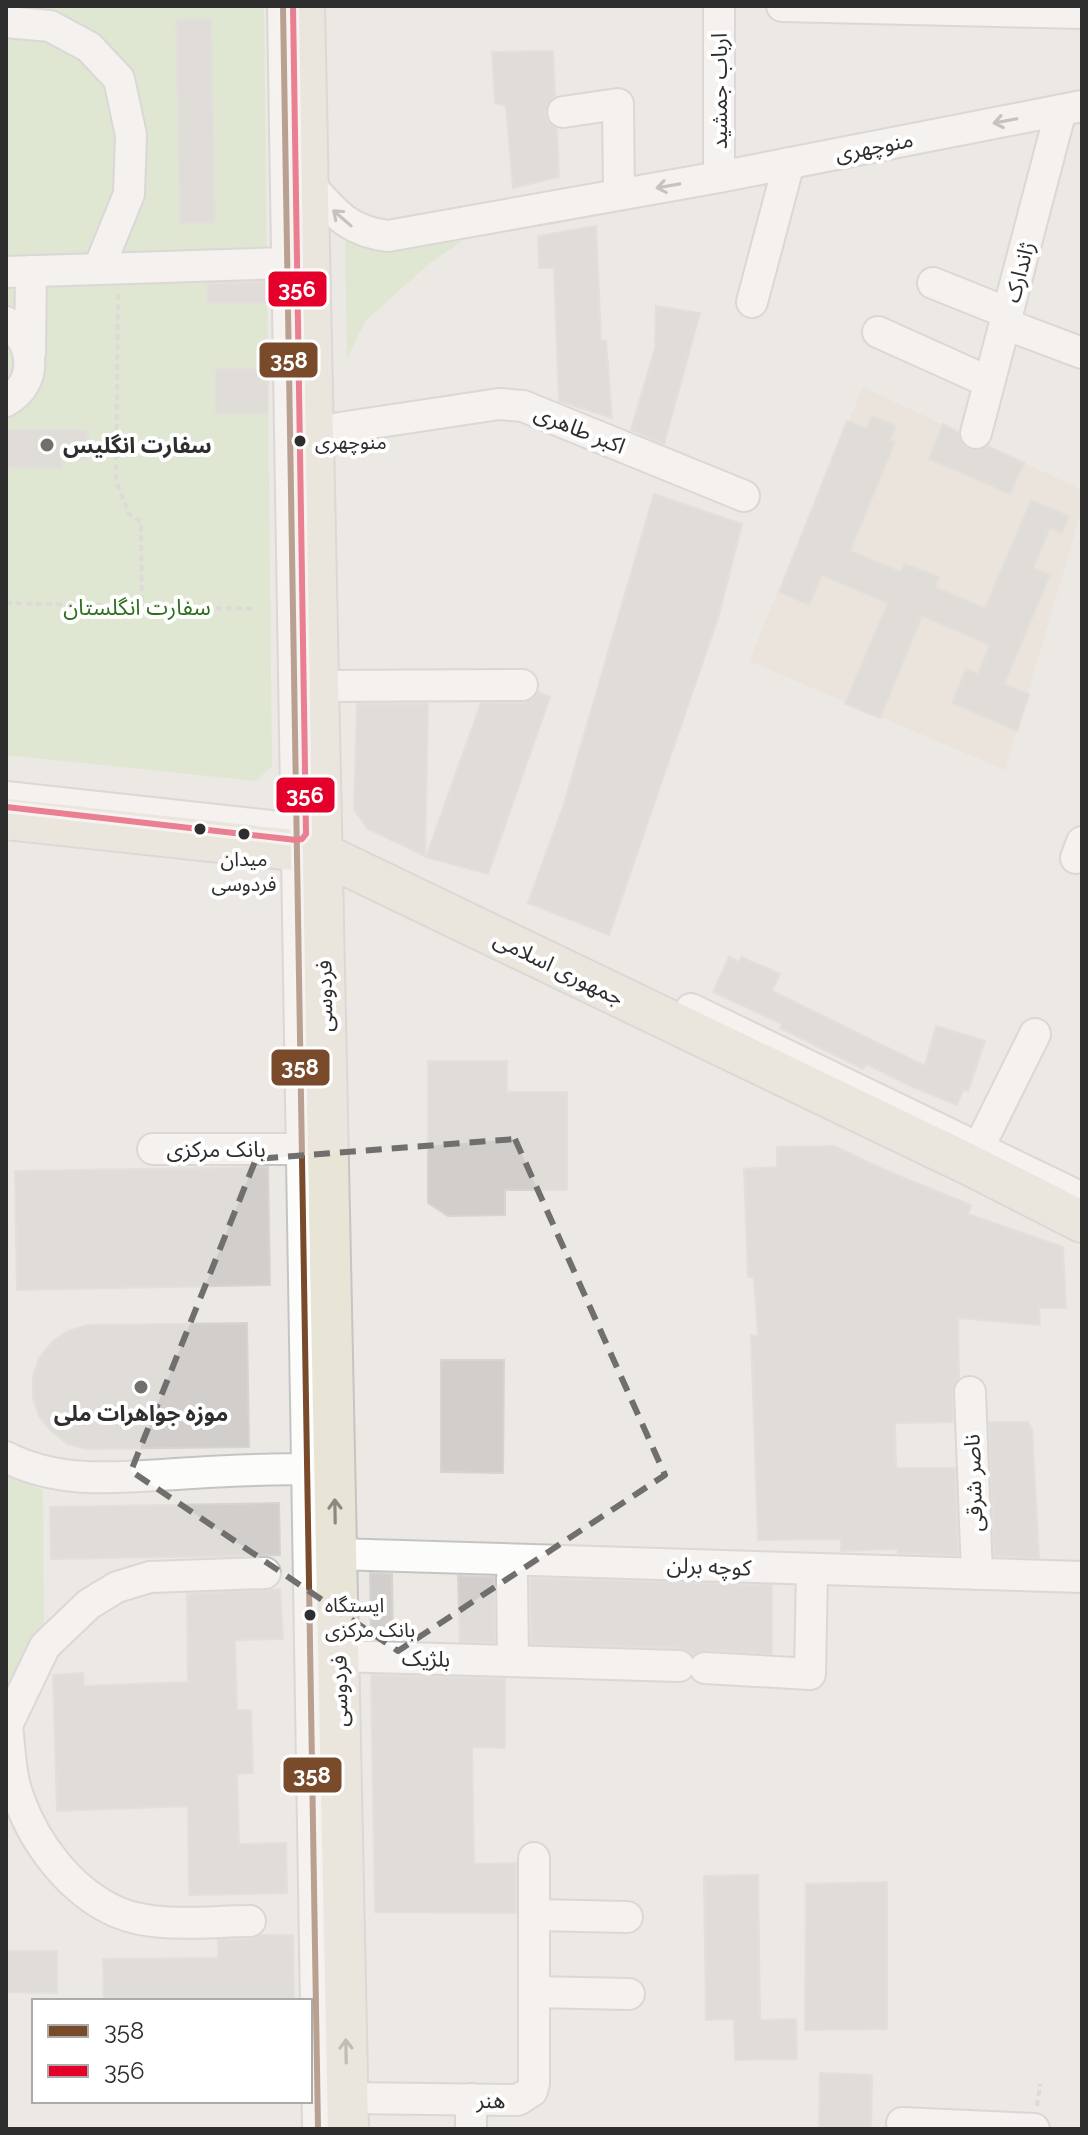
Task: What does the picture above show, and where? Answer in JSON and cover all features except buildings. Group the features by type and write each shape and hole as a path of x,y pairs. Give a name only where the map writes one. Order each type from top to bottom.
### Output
{"main road":[{"name":"فردوسی","path":"304,6 318,686 309,841 321,1469 336,1554 347,2113"},
{"name":"جمهوری اسلامی","path":"6,819 309,841 976,1156 1082,1222"}],"street":[{"name":"فردوسی","path":"283,6 286,263 309,841"},
{"name":"ارباب جمشید","path":"719,6 719,177"},
{"path":"782,6 1043,9 1082,13"},
{"path":"6,22 50,26 89,47 119,79 131,135 129,194 108,267"},
{"path":"563,112 618,104 619,194"},
{"name":"منوچهری","path":"307,182 352,227 367,234 388,236 719,177 1072,108"},
{"name":"ژاندارک","path":"976,433 1006,318 1072,108"},
{"path":"752,302 789,163"},
{"path":"6,401 22,388 29,375 30,360 18,271 286,263"},
{"path":"933,283 1082,353"},
{"path":"6,322 19,332 27,345 30,360"},
{"path":"878,332 989,382"},
{"name":"اکبر طاهری","path":"313,432 499,404 523,406 744,496"},
{"path":"318,686 522,685"},
{"path":"6,797 309,841"},
{"path":"1035,1034 976,1156 1082,1198"},
{"name":"بانک مرکزی","path":"153,1149 315,1149"},
{"name":"ناصر شرقی","path":"970,1392 977,1574"},
{"path":"6,1457 40,1470 88,1478 321,1469 318,2129"},
{"name":"کوچه برلن","path":"336,1554 1082,1577"},
{"name":"بلژیک","path":"338,1656 528,1665 692,1667 810,1674 812,1569"},
{"path":"250,1921 155,1920 117,1912 76,1886 34,1831 11,1780 6,1726 45,1646 79,1612 117,1587 150,1577 265,1573"},
{"path":"512,1578 528,1665"},
{"name":"هنر","path":"347,2113 471,2114 518,2100 532,2091 534,1858"},
{"path":"534,1915 627,1917"},
{"path":"535,1992 629,1994"},
{"path":"902,2123 1034,2129"}],"path":[{"path":"108,267 116,480 129,514 141,522 142,606"},
{"path":"6,603 254,609"}],"highlighted area":[{"path":"515,1139 665,1475 398,1651 131,1471 256,1159"}],"shaded area":[{"path":"863,387 1082,490 1082,509 1005,770 749,661"}],"green space":[{"name":"سفارت انگلستان","path":"6,6 264,6 272,766 256,781 6,755"},
{"path":"345,241 381,251 462,241 430,263 365,321 347,359"},
{"path":"6,1472 43,1490 44,1628 6,1699"}],"transit line":[{"name":"358","path":"283,6 318,2129"},
{"name":"356","path":"6,807 296,840 306,834 293,6"}],"place":[{"name":"منوچهری","path":"300,441"},
{"name":"سفارت انگلیس","path":"47,445"},
{"name":"میدان فردوسی","path":"244,834"},
{"name":"موزه جواهرات ملی","path":"141,1387"},
{"name":"ایستگاه بانک مرکزی","path":"310,1615"}]}
